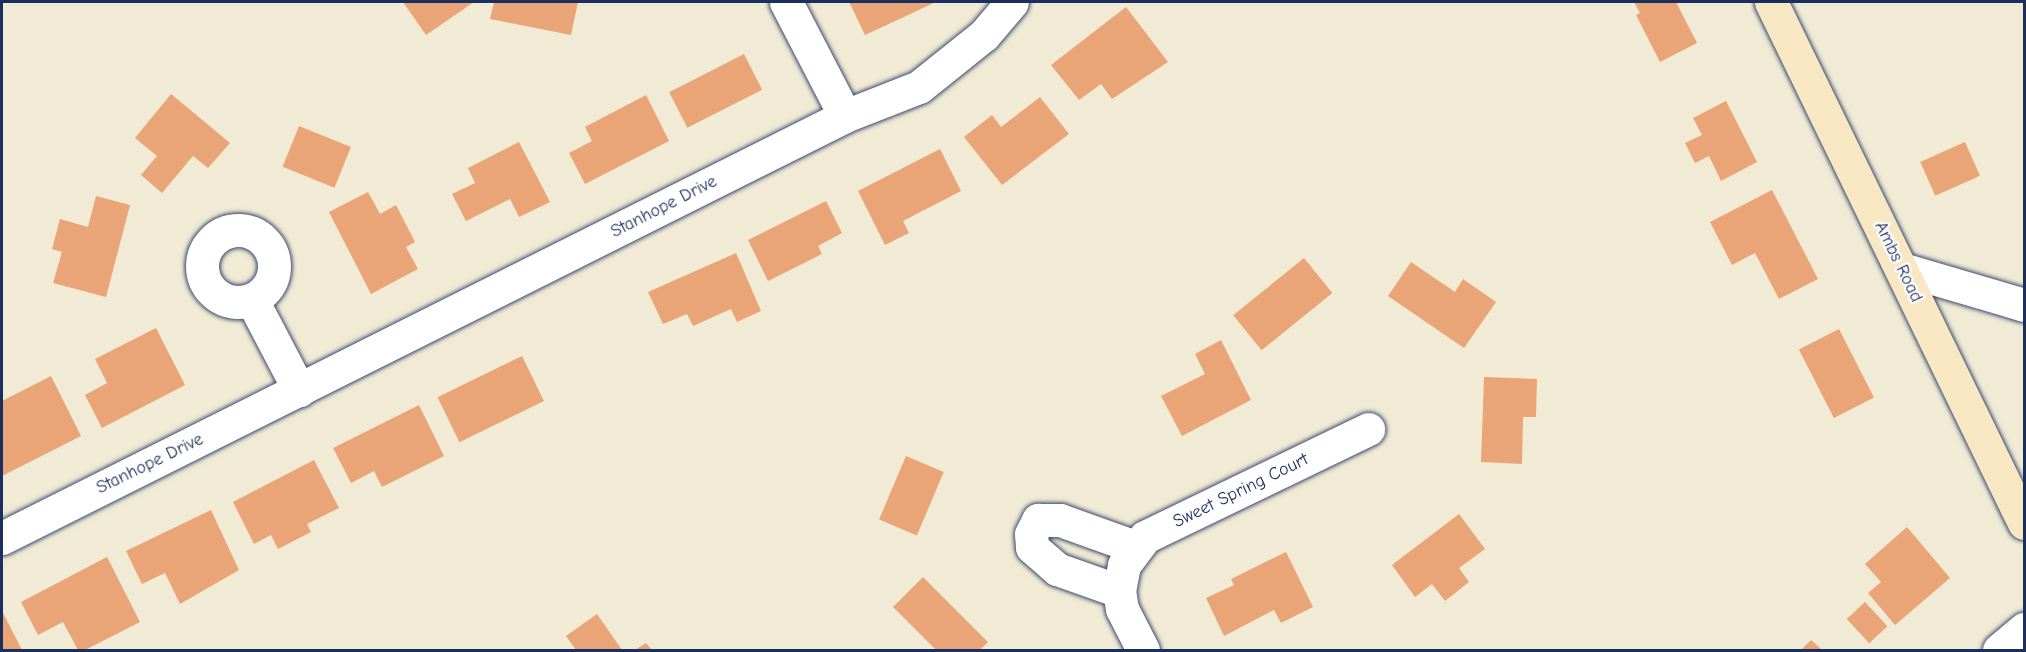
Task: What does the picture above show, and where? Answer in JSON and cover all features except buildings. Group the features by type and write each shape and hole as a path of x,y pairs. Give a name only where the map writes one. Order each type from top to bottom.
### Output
{"street":[{"path":"786,2 845,116"},
{"name":"Stanhope Drive","path":"2,538 845,116 919,87 984,36 1012,2"},
{"name":"Ambs Road","path":"1771,2 2025,523"},
{"path":"1902,268 2025,305"},
{"path":"252,300 299,390"},
{"name":"Sweet Spring Court","path":"1143,651 1122,609 1126,568 1145,537 1368,429"},
{"path":"1999,651 2025,629"}]}
